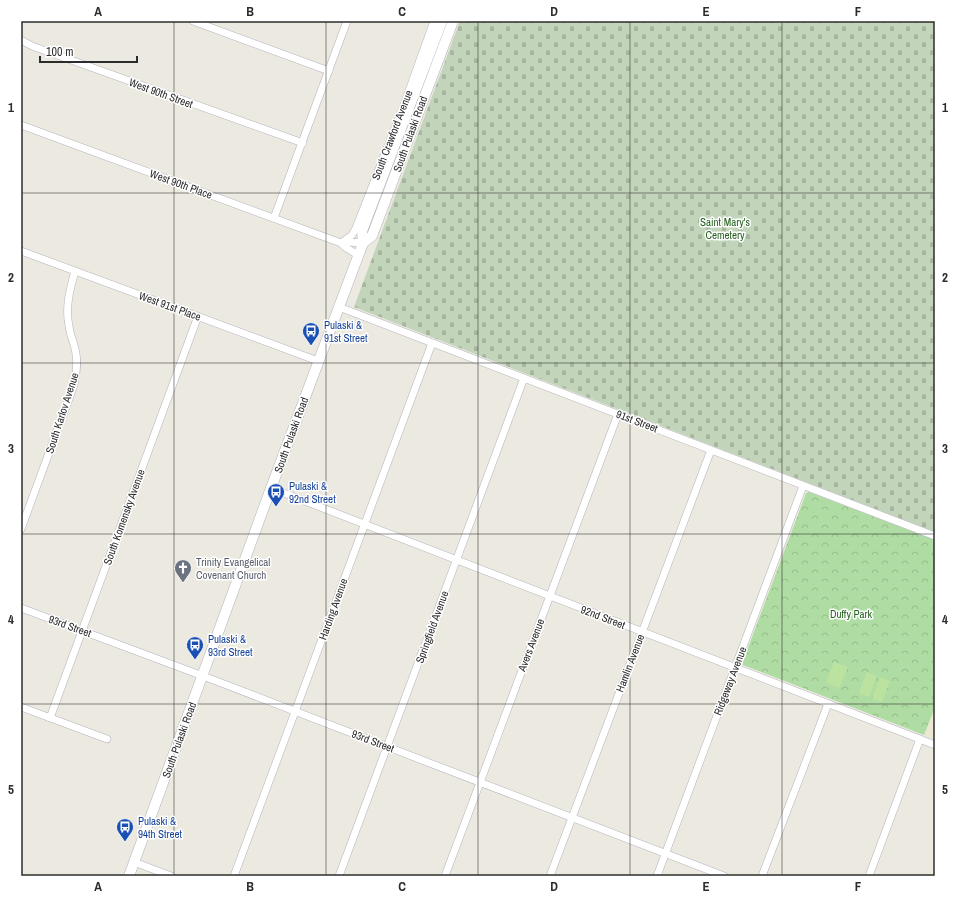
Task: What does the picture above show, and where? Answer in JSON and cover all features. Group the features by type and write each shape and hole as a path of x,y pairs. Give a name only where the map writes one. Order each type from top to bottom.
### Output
{"main road":[{"name":"South Pulaski Road","path":"129,876 271,488 363,243 362,230 442,21"},
{"name":"South Pulaski Road","path":"363,243 372,236 453,21"}],"street":[{"path":"193,21 329,71"},
{"path":"274,218 347,21"},
{"name":"South Crawford Avenue","path":"341,243 352,235 356,228 401,113 434,21"},
{"name":"West 90th Street","path":"21,40 32,46 302,143"},
{"name":"West 90th Place","path":"21,125 341,243 358,255"},
{"name":"West 90th Place","path":"341,243 363,243"},
{"name":"West 91st Place","path":"21,251 318,361"},
{"name":"South Karlov Avenue","path":"21,529 74,385 77,369 77,354 69,326 67,310 69,290 75,271"},
{"name":"91st Street","path":"339,307 935,536"},
{"name":"South Komensky Avenue","path":"50,718 198,316"},
{"name":"Harding Avenue","path":"234,876 432,342"},
{"name":"Springfield Avenue","path":"339,876 524,378"},
{"name":"Avers Avenue","path":"445,876 618,414"},
{"name":"Hamlin Avenue","path":"550,876 711,450"},
{"name":"Ridgeway Avenue","path":"657,876 803,486"},
{"name":"92nd Street","path":"271,488 935,745"},
{"name":"93rd Street","path":"21,608 295,711 724,876"},
{"path":"762,876 828,704"},
{"path":"21,707 107,739"},
{"path":"868,876 920,739"},
{"path":"134,862 171,876"}],"shaded area":[{"path":"935,707 935,739 924,735"}],"green space":[{"name":"Saint Mary's Cemetery","path":"460,21 935,21 935,532 354,307"},
{"name":"Duffy Park","path":"809,492 935,540 935,707 924,735 743,665 743,661 806,493"},
{"path":"834,662 848,667 839,688 826,683"},
{"path":"867,672 877,676 869,697 859,693"},
{"path":"880,677 890,681 882,702 872,699"}],"place":[{"name":"Pulaski & 91st Street","path":"311,346"},
{"name":"Pulaski & 92nd Street","path":"276,507"},
{"name":"Trinity Evangelical Covenant Church","path":"183,583"},
{"name":"Pulaski & 93rd Street","path":"195,660"},
{"name":"Pulaski & 94th Street","path":"125,842"}]}
